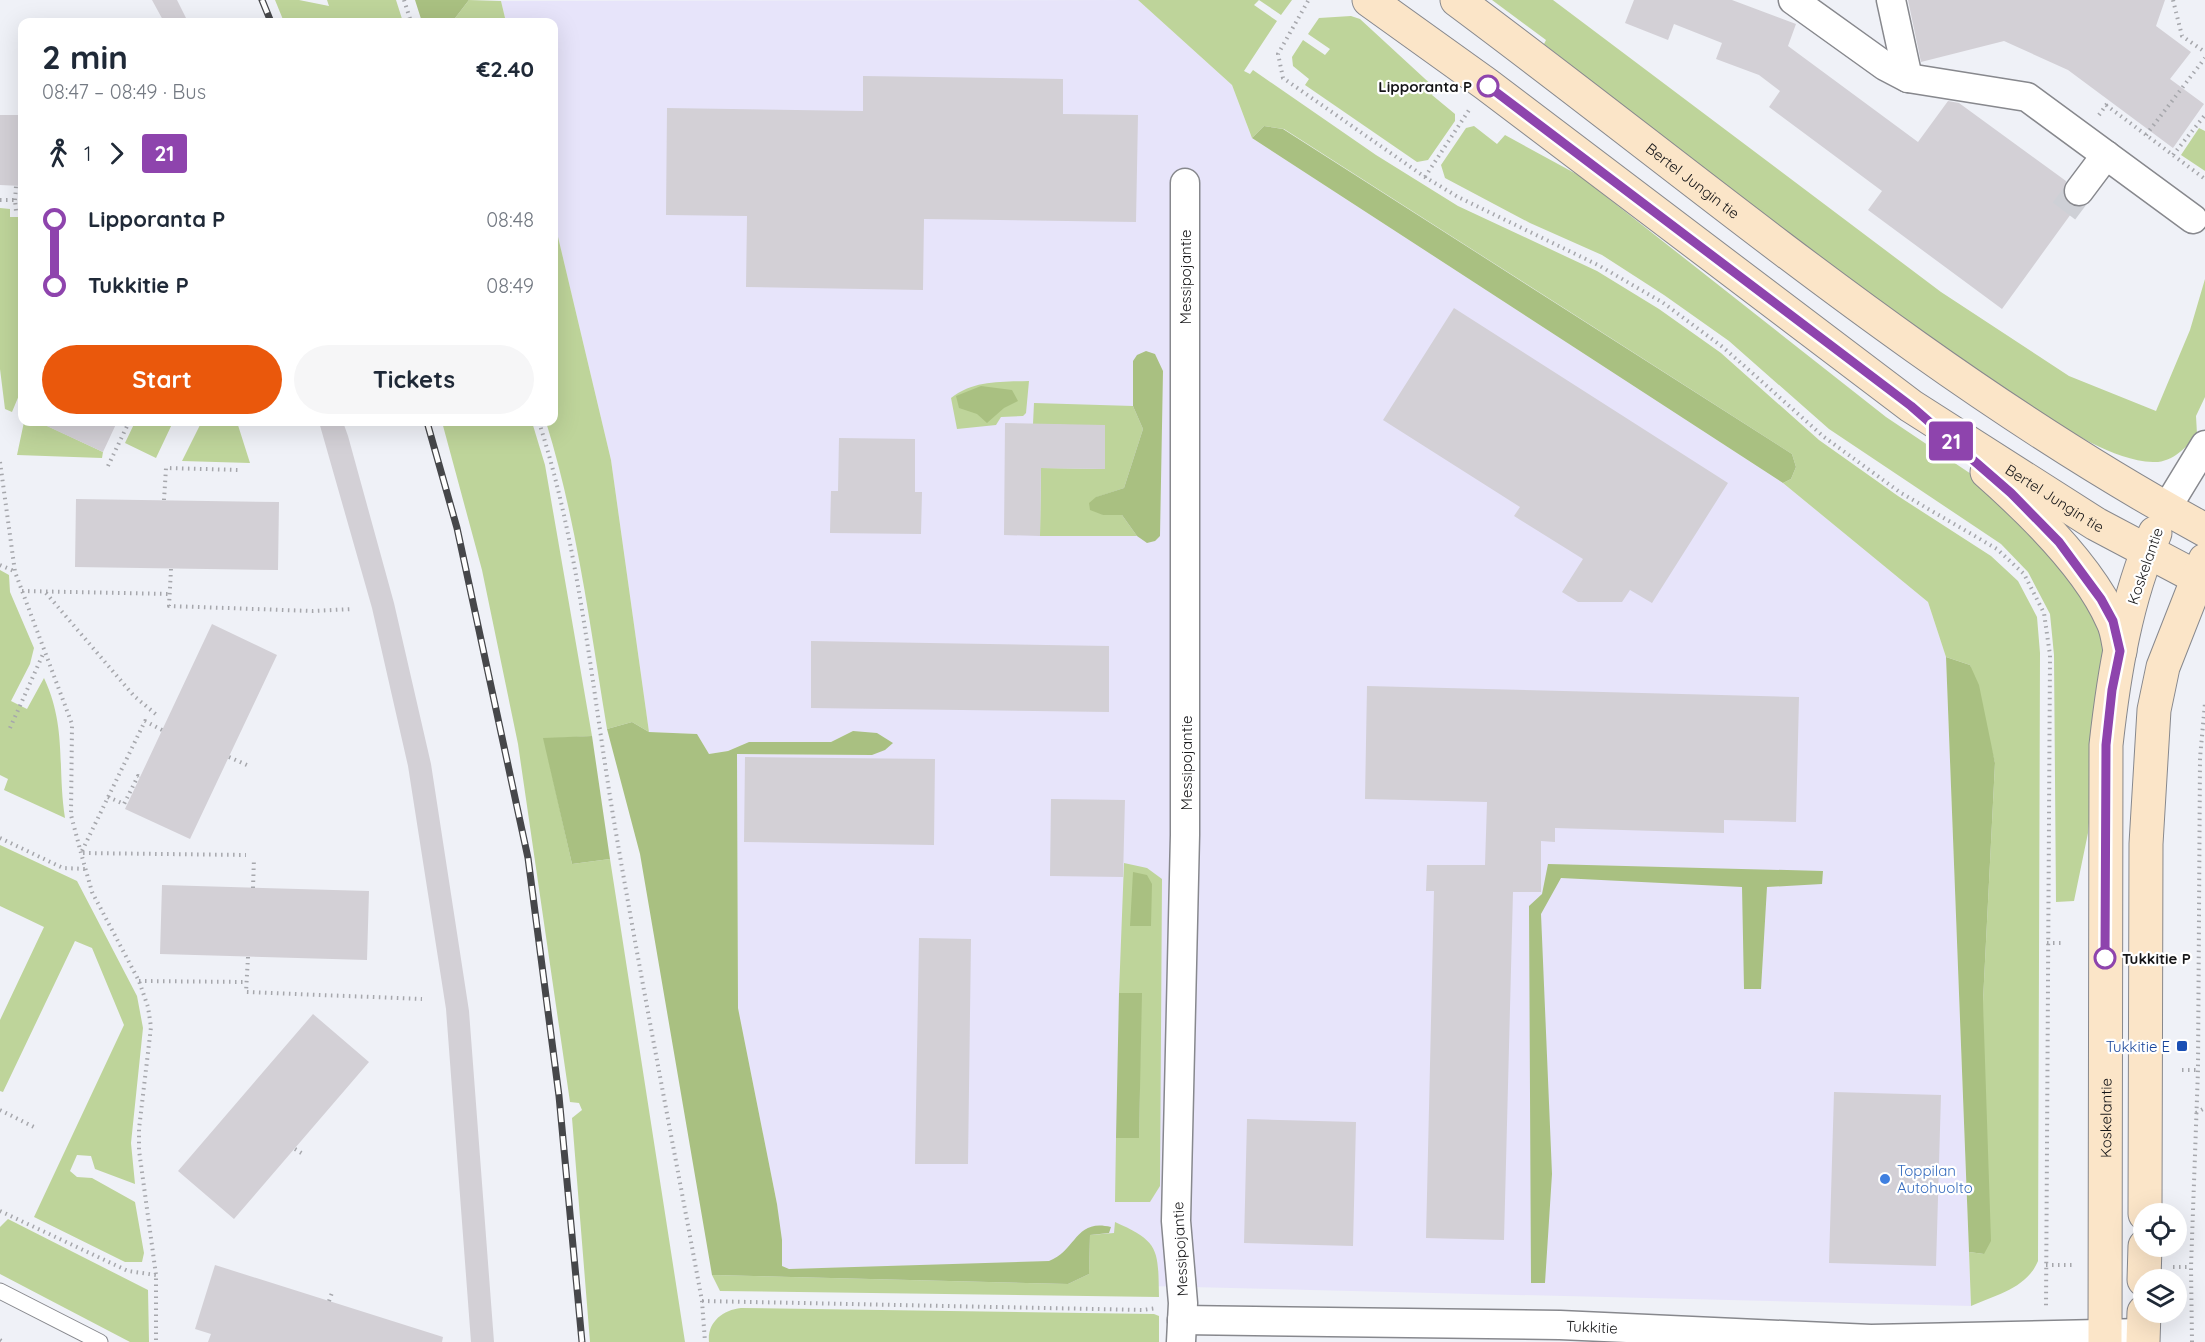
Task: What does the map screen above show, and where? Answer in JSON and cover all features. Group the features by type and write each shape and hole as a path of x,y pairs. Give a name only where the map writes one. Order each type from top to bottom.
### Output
{"main road":[{"name":"Bertel Jungin tie","path":"1370,0 1486,84 1911,406 2096,524 2147,551 2201,569"},
{"name":"Bertel Jungin tie","path":"1457,0 1911,345 1997,405 2166,509 2205,530"},
{"path":"1911,406 2011,493 2059,542 2101,599 2113,621 2120,651"},
{"name":"Koskelantie","path":"2105,1338 2107,1264 2106,745 2112,690 2134,589 2147,551 2166,509"},
{"path":"2145,1203 2149,758 2154,710 2163,667 2201,569"}],"street":[{"path":"1793,0 1885,66 1908,78 2027,97 2199,222"},
{"path":"1891,0 1908,78"},
{"path":"2079,191 2106,155"},
{"name":"Messipojantie","path":"1181,1331 1183,1303 1176,1221 1185,823 1185,183"},
{"path":"2166,509 2205,445"},
{"name":"Tukkitie","path":"1181,1331 1560,1325 1726,1337 1871,1339 2045,1335 2105,1338 2143,1329"}],"lane":[{"path":"0,1291 100,1342"}],"path":[{"path":"404,0 410,18"},
{"path":"2173,0 2182,36 2205,52"},
{"path":"1308,1 1278,54 1283,78 1425,177 1458,197 1598,265 1662,302 1724,348 1824,437 1900,493 1997,549 2024,574 2044,614 2050,655 2045,1335"},
{"path":"2146,135 2205,58"},
{"path":"1425,177 1486,84"},
{"path":"2106,105 2205,180"},
{"path":"2173,155 2205,115"},
{"path":"15,186 16,211 18,211"},
{"path":"0,200 15,200"},
{"path":"108,466 127,426"},
{"path":"540,426 553,464 572,552 615,828 702,1301 705,1342"},
{"path":"0,463 15,572 72,724 71,815 81,853 92,892 140,981 151,1027 140,1149 156,1275 156,1342"},
{"path":"164,500 166,468 240,470"},
{"path":"0,565 15,572"},
{"path":"171,569 169,606 312,612 353,609"},
{"path":"22,591 170,594"},
{"path":"46,593 134,696 158,716"},
{"path":"10,728 45,652"},
{"path":"2192,1342 2191,1267 2198,1070 2200,789 2205,704"},
{"path":"81,853 145,721 162,730"},
{"path":"229,757 249,766"},
{"path":"108,796 124,804 138,776 140,777"},
{"path":"2200,789 2205,783"},
{"path":"0,838 63,868 86,870"},
{"path":"81,853 246,855"},
{"path":"253,888 254,858"},
{"path":"2047,943 2065,943"},
{"path":"248,957 246,992 422,999"},
{"path":"140,981 246,982"},
{"path":"2182,1070 2198,1070"},
{"path":"2196,1113 2205,1108"},
{"path":"0,1110 34,1127"},
{"path":"295,1149 303,1154"},
{"path":"0,1211 128,1271 156,1275"},
{"path":"329,1301 333,1290"}],"shaded area":[{"path":"1138,0 1232,85 1252,138 1783,483 1928,602 1946,657 1971,1306 783,1277 777,1204 738,1008 737,754 872,755 853,731 831,742 749,742 728,751 709,754 697,734 649,732 611,460 558,237 558,18 505,18 501,1"}],"green space":[{"path":"275,0 299,0 329,6 327,0 396,0 402,18 282,18"},
{"path":"415,0 469,0 455,18 421,18"},
{"path":"469,0 501,1 505,18 455,18"},
{"path":"1138,0 1259,0 1254,5 1277,21 1244,71 1250,74 1253,70 1376,155 1458,206 1597,271 1659,309 1721,353 1819,440 1898,496 1991,556 2018,581 2037,617 2040,653 2038,1261 2033,1270 2019,1284 1971,1306 1969,1252 1984,1254 1983,1001 1995,763 1970,665 1946,657 1928,602 1783,483 1791,479 1796,467 1792,454 1284,129 1264,126 1252,138 1232,85"},
{"path":"1259,0 1292,0 1281,15"},
{"path":"1492,0 1553,0 1941,292 2069,376 2156,411 2190,330 2205,279 2205,397 2196,416 2197,434 2172,457 2153,462 2116,454 2061,425 1951,353 1832,268 1544,44 1546,40"},
{"path":"1351,16 1360,19 1436,89 1432,95 1455,114 1455,121 1428,160 1417,162 1305,85 1309,79 1293,66 1292,57 1303,40 1325,55 1330,49 1308,34 1319,18"},
{"path":"1264,126 1283,129 1792,454 1796,467 1791,479 1783,483 1252,138"},
{"path":"1474,126 1497,144 1505,135 1580,176 1886,417 1989,486 2015,510 2101,623 2107,641 2088,833 2074,901 2056,902 2054,655 2050,614 2028,572 2001,544 1829,429 1729,341 1664,295 1602,255 1530,223 1445,178 1441,165 1466,128"},
{"path":"2199,128 2205,131 2205,171 2181,155"},
{"path":"0,208 10,209 10,217 18,217 18,398 12,412 5,409 0,369"},
{"path":"558,237 611,460 649,732 632,722 607,729 574,536 547,426 558,426"},
{"path":"1146,351 1155,354 1163,371 1160,536 1155,541 1147,543 1137,536 1122,515 1103,515 1090,510 1089,503 1096,497 1124,488 1143,429 1133,406 1133,361 1137,355"},
{"path":"1029,381 1026,413 1023,416 1001,417 996,425 957,429 951,398 960,392 978,385"},
{"path":"981,386 1012,390 1018,401 1004,408 987,423 977,414 959,408 956,396"},
{"path":"1034,403 1133,406 1143,429 1124,488 1097,497 1103,515 1122,515 1137,536 1040,536 1041,468 1105,469 1105,426 1033,424"},
{"path":"23,426 48,426 103,452 102,458 17,455"},
{"path":"133,426 171,426 156,458 125,443"},
{"path":"200,426 238,426 250,463 182,461"},
{"path":"443,426 533,426 545,465 592,736 544,739 572,864 610,859 685,1342 590,1342 572,1118 582,1110 579,1103 570,1102 518,744 482,570"},
{"path":"0,570 9,575 10,592 34,648 30,664 11,701 27,709 44,678 56,713 59,730 65,818 4,790 8,779 0,775"},
{"path":"1946,657 1970,665 1979,685 1995,763 1983,1001 1991,1241 1984,1254 1969,1252"},
{"path":"632,722 649,732 697,734 709,754 728,751 749,742 831,742 853,731 877,733 893,743 885,750 872,755 737,754 738,1008 777,1204 782,1240 782,1266 789,1269 1049,1261 1058,1256 1077,1236 1090,1227 1099,1225 1111,1227 1109,1233 1090,1235 1089,1274 1068,1284 712,1275 640,854 607,729"},
{"path":"592,736 610,859 572,864 543,738"},
{"path":"0,845 77,881 137,996 143,1028 131,1143 135,1184 95,1169 91,1156 77,1155 70,1171 77,1177 92,1178 135,1202 144,1253 142,1262 125,1262 34,1217 124,1025 92,948 75,941 3,1092 0,1091 0,1020 44,927 0,906"},
{"path":"1124,863 1147,868 1162,879 1160,1186 1150,1202 1115,1202 1116,1138 1139,1138 1141,993 1119,993"},
{"path":"1548,864 1823,871 1822,884 1767,887 1761,989 1744,989 1742,887 1561,878 1541,914 1552,1174 1545,1283 1531,1283 1529,906 1542,894"},
{"path":"1133,872 1147,875 1152,884 1151,926 1130,926"},
{"path":"1119,993 1142,993 1139,1138 1116,1138"},
{"path":"8,1219 148,1290 149,1342 130,1342 0,1274 0,1227"},
{"path":"1115,1222 1141,1235 1154,1249 1157,1257 1159,1297 720,1291 712,1275 1068,1284 1089,1274 1090,1235 1114,1233"},
{"path":"741,1308 1154,1314 1159,1316 1159,1342 709,1342 713,1323 728,1311"}],"building":[{"path":"152,0 177,0 186,18 162,18"},
{"path":"1634,0 1732,0 1796,24 1788,46 1918,142 1948,101 1959,103 2066,181 2064,197 2069,204 2076,207 2002,309 1868,210 1882,191 1769,107 1780,91 1759,75 1716,59 1722,43 1674,24 1668,40 1625,23"},
{"path":"1908,0 2165,0 2156,26 2191,52 2170,79 2204,104 2173,148 2068,70 2004,41 1921,62"},
{"path":"863,76 1063,79 1063,114 1138,115 1136,222 924,219 923,290 746,287 747,216 666,215 667,108 863,111"},
{"path":"0,115 18,115 18,186 0,185"},
{"path":"1454,308 1728,483 1652,603 1630,590 1622,602 1578,602 1562,592 1583,559 1514,516 1520,507 1383,420"},
{"path":"1005,423 1105,425 1105,469 1041,468 1040,536 1004,535"},
{"path":"47,426 115,426 103,452"},
{"path":"320,426 344,426 348,436 394,603 431,764 469,1011 494,1342 471,1342 446,1009 408,766 372,608"},
{"path":"839,438 915,439 915,492 922,492 921,534 830,533 831,491 838,491"},
{"path":"76,499 279,502 278,570 75,567"},
{"path":"212,624 277,655 190,839 125,809"},
{"path":"811,641 1109,646 1109,712 811,708"},
{"path":"1367,686 1799,697 1796,822 1724,820 1724,833 1555,828 1555,842 1541,841 1541,892 1513,892 1504,1240 1426,1238 1434,891 1426,891 1427,865 1485,865 1487,802 1365,799"},
{"path":"745,757 935,759 934,845 744,842"},
{"path":"1051,799 1125,800 1123,877 1050,876"},
{"path":"162,885 369,891 367,960 160,954"},
{"path":"919,938 971,939 968,1164 915,1164"},
{"path":"313,1014 369,1062 234,1219 178,1171"},
{"name":"Toppilan Autohuolto","path":"1834,1092 1941,1095 1936,1266 1829,1263"},
{"path":"1247,1119 1356,1122 1353,1246 1244,1243"},
{"path":"215,1265 443,1337 442,1342 208,1342 211,1334 195,1329"}],"tunnel":[{"path":"2064,211 2079,191"}],"railway":[{"path":"262,0 269,18"},
{"path":"428,426 457,528 528,858 559,1096 582,1342"}],"bus line":[{"name":"21","path":"1488,86 1911,406 2011,493 2059,542 2101,599 2113,621 2120,651 2112,690 2106,745 2105,958"}],"place":[{"name":"Lipporanta P","path":"1488,86"},
{"name":"Tukkitie P","path":"2105,958"},
{"name":"Tukkitie E","path":"2182,1046"},
{"name":"Toppilan Autohuolto","path":"1885,1179"}]}
